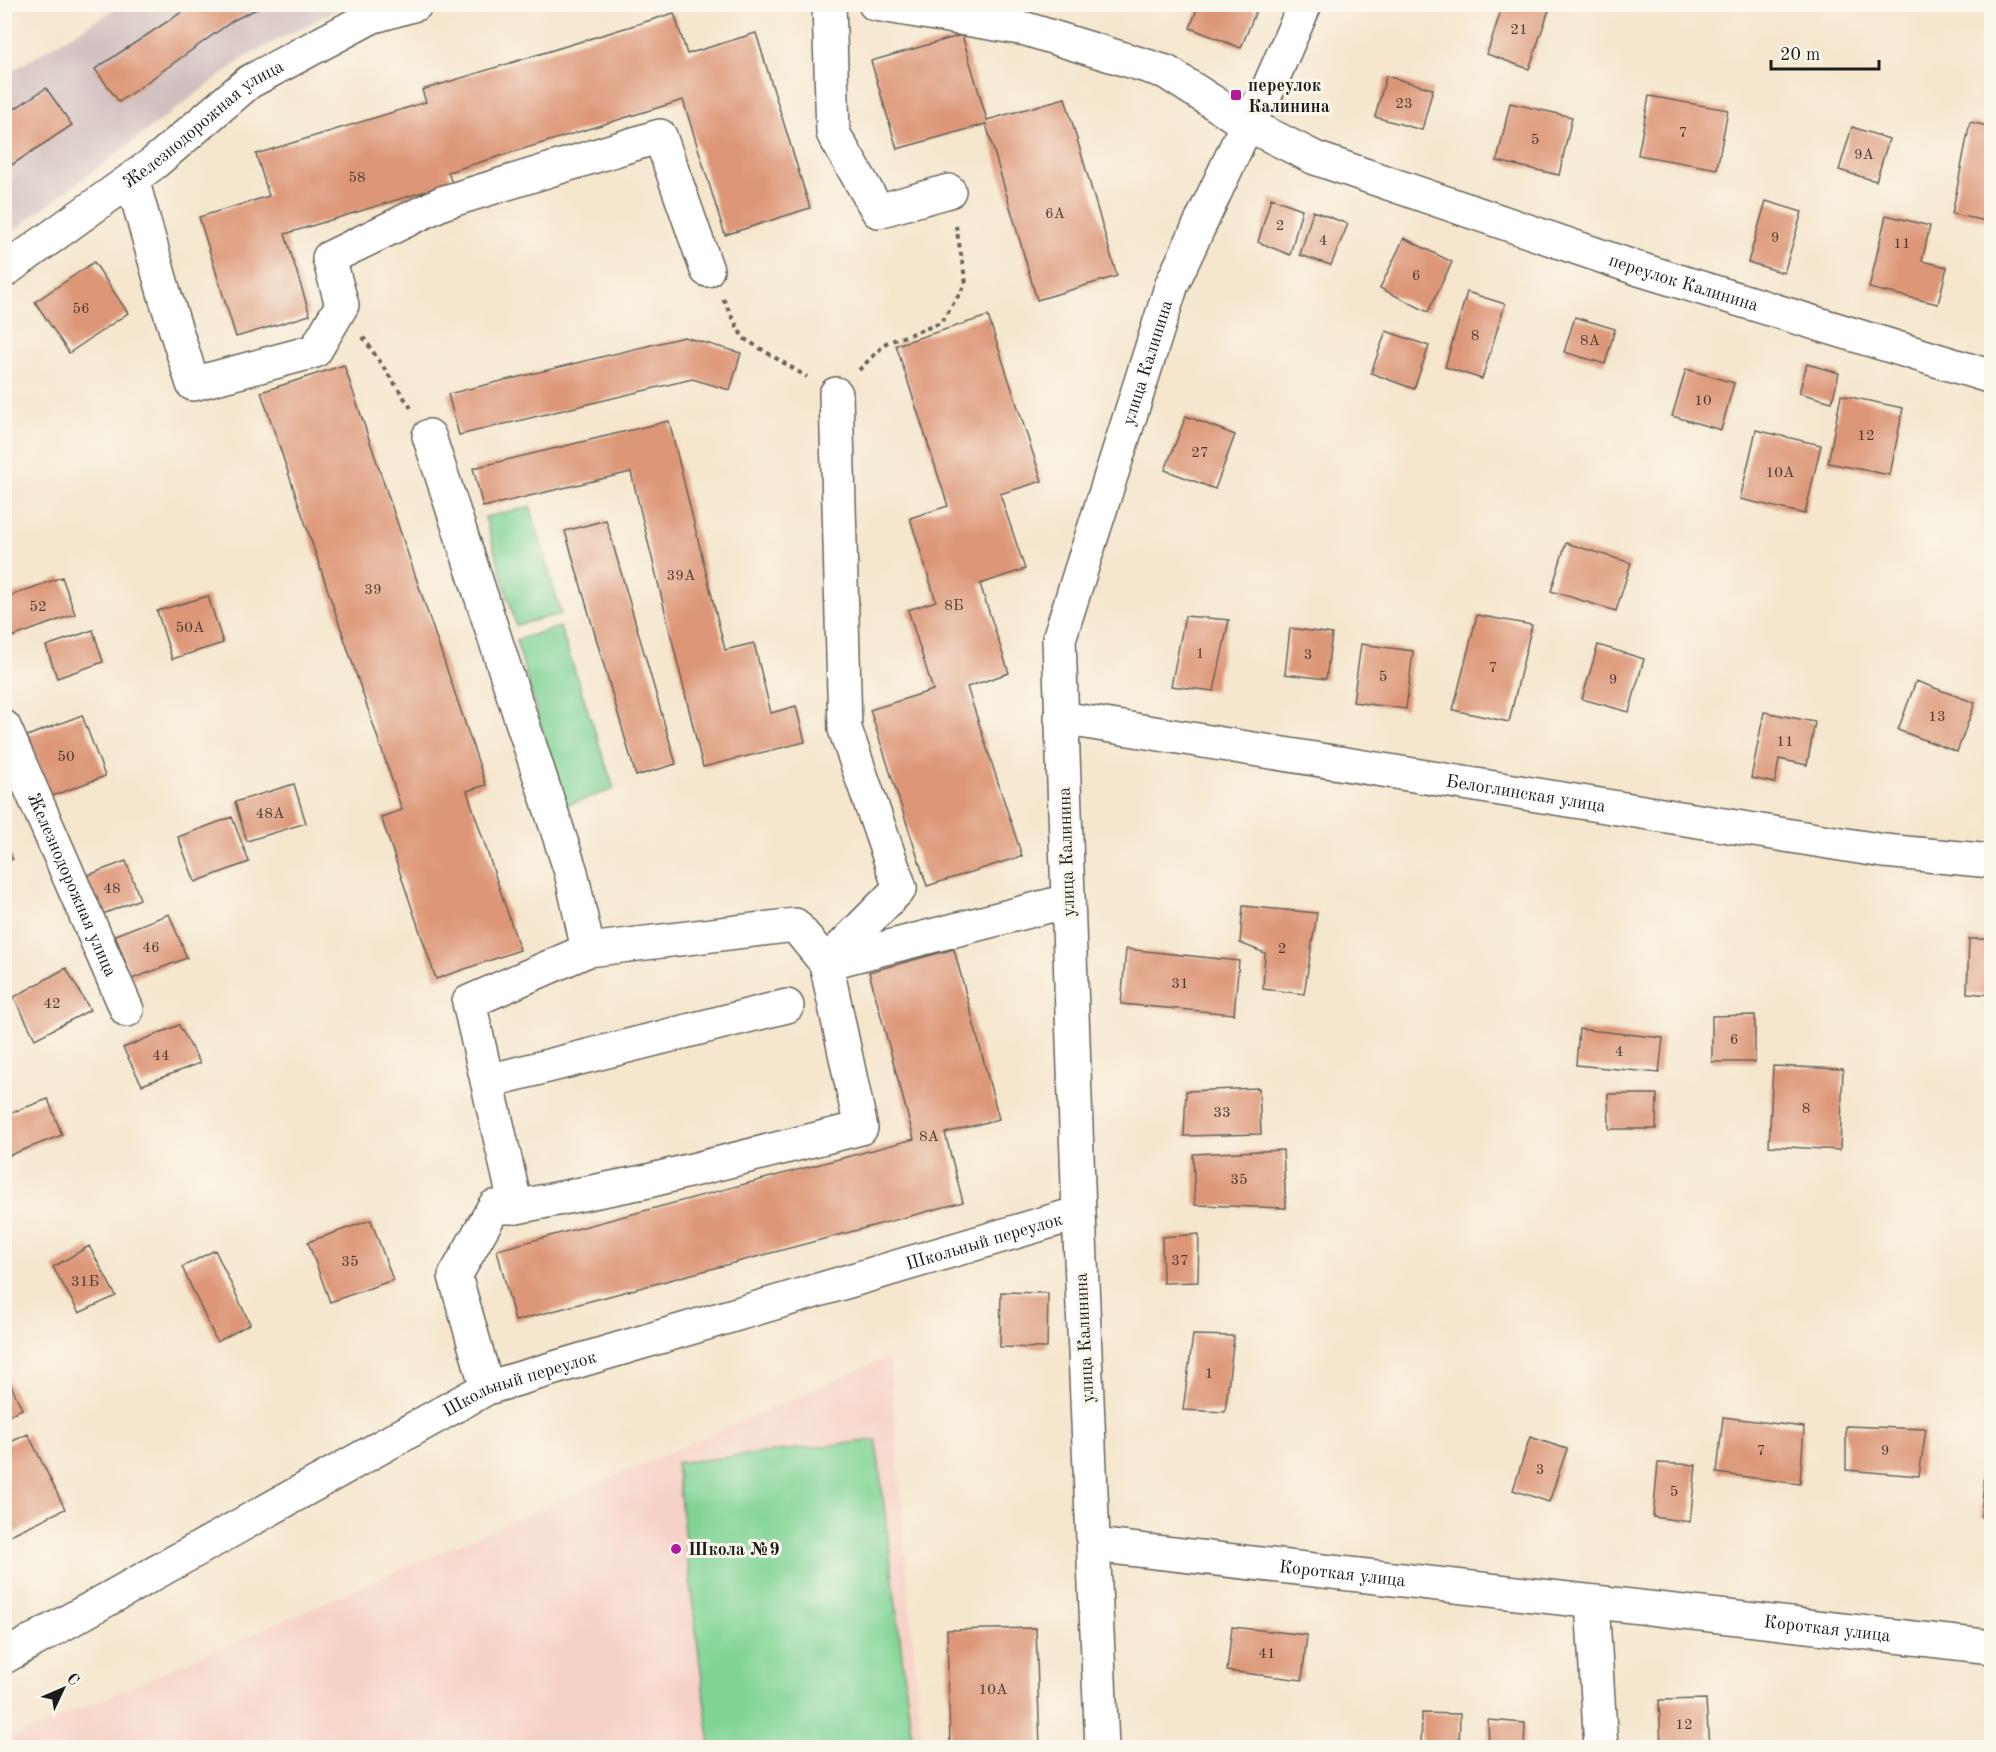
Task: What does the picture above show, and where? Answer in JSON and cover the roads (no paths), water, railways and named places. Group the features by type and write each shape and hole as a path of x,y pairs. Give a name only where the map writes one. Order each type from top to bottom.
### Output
{"street":[{"name":"Железнодорожная улица","path":"4,271 154,163 249,82 372,17 416,4"},
{"path":"829,4 833,134 878,211 950,191"},
{"name":"переулок Калинина","path":"875,4 1026,29 1166,72 1246,124 1315,158 1639,269 1992,377"},
{"name":"улица Калинина","path":"1102,1748 1079,1213 1059,639 1172,284 1246,124 1268,89 1305,4"},
{"path":"132,179 193,384 315,351 342,305 329,258 442,203 660,136 707,270"},
{"path":"826,963 900,888 845,729 837,394"},
{"path":"429,436 571,872 588,950"},
{"name":"Белоглинская улица","path":"1061,718 1884,851 1992,861"},
{"name":"Железнодорожная улица","path":"4,727 127,1010"},
{"path":"826,963 1068,901"},
{"path":"487,1388 455,1276 494,1207 516,1207 648,1181 861,1128 826,963 795,925 588,950 469,1002 516,1207"},
{"path":"488,1081 787,1006"},
{"name":"Школьный переулок","path":"4,1657 487,1388 1079,1213"},
{"name":"Короткая улица","path":"1094,1545 1992,1647"},
{"path":"1592,1602 1601,1748"}],"place":[{"name":"переулок Калинина","path":"1236,95"},
{"name":"Школа №9","path":"676,1549"}]}
